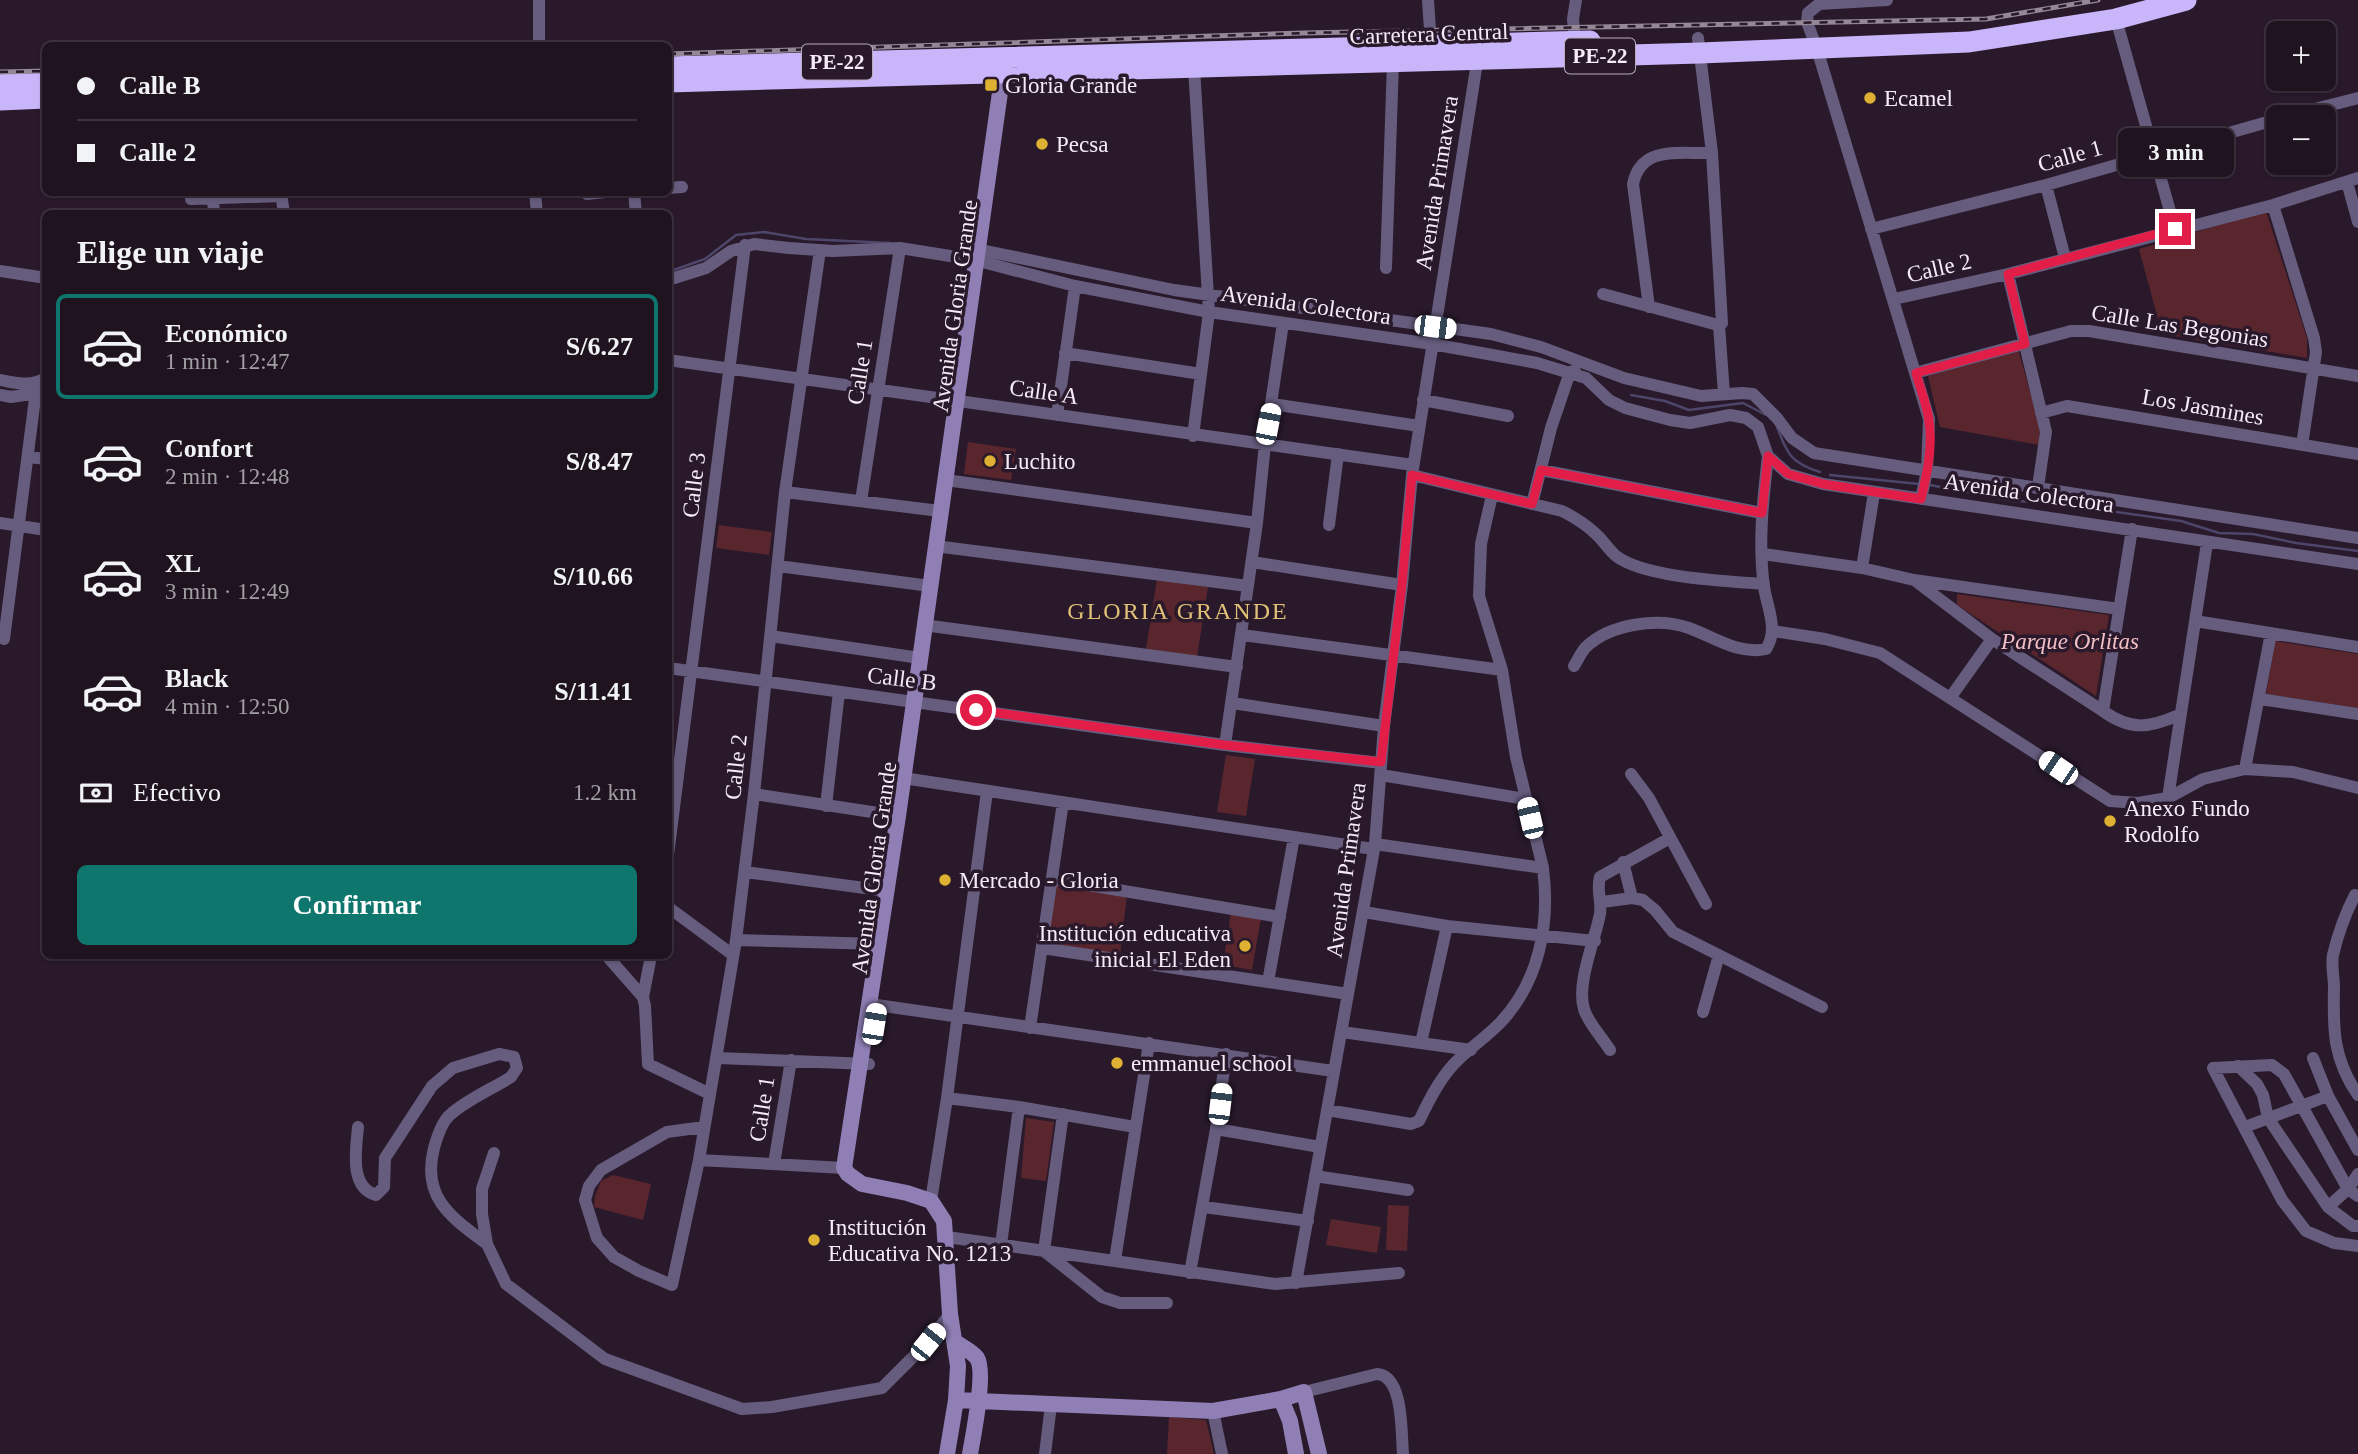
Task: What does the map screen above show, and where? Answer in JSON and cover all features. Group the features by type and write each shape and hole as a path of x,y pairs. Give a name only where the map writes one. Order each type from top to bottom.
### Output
{"highway":[{"name":"Carretera Central","path":"2107,17 2144,0"},
{"name":"Carretera Central","path":"672,82 1431,45 1478,52 1814,42 2107,17 2186,0"},
{"name":"Carretera Central","path":"672,67 1007,65 1194,68 1392,62 1575,42 1699,46"},
{"path":"0,84 42,83"},
{"path":"0,100 42,98"}],"street":[{"path":"538,0 539,42"},
{"path":"1428,0 1431,45"},
{"path":"1575,42 1573,19 1576,0"},
{"path":"1887,0 1819,4 1808,13 1807,22 1929,419 1927,471 1921,499"},
{"path":"2107,17 2154,153 2175,229"},
{"path":"1699,46 1712,153 1723,320 1719,325 1724,394"},
{"name":"Avenida Primavera","path":"1296,1283 1374,846 1384,726 1402,584 1412,470 1478,52"},
{"path":"1386,268 1392,62"},
{"name":"Avenida Gloria Grande","path":"917,702 932,626 940,511 961,401 1007,65"},
{"path":"1193,436 1209,312 1194,68"},
{"path":"2331,105 2358,98"},
{"name":"Calle 1","path":"1871,229 2046,185 2266,122"},
{"path":"1649,307 1633,184 1636,169 1644,160 1658,155 1712,153"},
{"path":"2352,180 2358,222"},
{"name":"Calle 2","path":"1894,299 2008,274 2273,205 2352,180"},
{"path":"2046,185 2065,258"},
{"path":"191,199 247,196"},
{"path":"213,198 214,210"},
{"path":"2273,205 2314,338 2315,370 2302,445"},
{"path":"672,278 706,268 745,245"},
{"name":"Avenida Colectora","path":"745,245 820,250 900,248 982,258 1174,290 1491,334 1541,347 1624,378 1701,396 1752,394 1777,418 1792,438 1814,453 2358,538"},
{"name":"Calle 3","path":"672,824 745,245"},
{"name":"Calle 1","path":"862,501 900,248"},
{"name":"Calle 2","path":"704,1127 667,1132 601,1171 589,1186 586,1200 597,1238 614,1256 639,1271 672,1285 699,1160 736,940 785,492 820,250"},
{"name":"Avenida Colectora","path":"982,258 1074,286 1209,312 1432,344 1537,363 1586,378 1609,400 1625,408 1690,423 1730,415 1746,418 1758,427 1768,456 1788,474 1823,484 2132,529 2207,544 2284,552 2358,564"},
{"path":"0,271 42,277"},
{"path":"2008,274 2046,432 2038,487"},
{"path":"1057,415 1074,286"},
{"path":"1603,294 1719,325"},
{"path":"1225,745 1283,323"},
{"name":"Calle Las Begonias","path":"1916,373 2071,331 2089,331 2358,376"},
{"path":"1065,354 1201,374"},
{"name":"Calle A","path":"672,361 1193,436 1338,454 1412,470 1492,495 1562,511 1578,519 1615,555 1629,563 1713,580 1764,584"},
{"path":"1532,504 1551,429 1570,372 1597,368"},
{"path":"0,380 41,387"},
{"path":"0,395 11,397 41,387"},
{"path":"4,639 41,387"},
{"path":"1423,400 1508,416"},
{"name":"Avenida Gloria Grande","path":"850,1174 907,779 930,586 953,481 961,401"},
{"path":"1272,404 1419,426"},
{"name":"Los Jasmines","path":"2042,413 2067,406 2358,454"},
{"path":"1329,525 1338,454"},
{"path":"1574,666 1585,648 1599,638 1625,627 1650,624 1686,627 1726,645 1758,651 1766,649 1771,642 1773,631 1764,584 1763,554 1762,513 1768,456"},
{"path":"29,457 42,459"},
{"path":"1541,470 1762,513"},
{"path":"953,481 1257,523"},
{"path":"785,492 940,511"},
{"path":"1862,568 1874,493"},
{"path":"1327,1110 1411,1124 1419,1121 1450,1069 1514,1007 1532,973 1544,936 1543,868 1511,730 1502,670 1479,596 1481,544 1492,495"},
{"path":"0,523 42,529"},
{"path":"2102,711 2132,529"},
{"path":"2168,799 2207,544"},
{"path":"939,546 1248,586"},
{"path":"1763,554 1862,568 1914,580 2119,609"},
{"path":"1252,562 1402,584"},
{"path":"778,566 930,586"},
{"path":"1914,580 1992,639 2127,725 2140,726 2162,722 2179,715"},
{"path":"2195,621 2358,647"},
{"path":"932,626 1237,667"},
{"path":"1773,631 1825,639 1880,653 2110,801 2138,803 2168,799 2203,779 2245,769 2292,772 2358,788"},
{"path":"2245,769 2271,633"},
{"path":"1242,635 1502,670"},
{"path":"770,636 920,658"},
{"path":"1950,698 1992,639"},
{"name":"Calle B","path":"672,668 1225,745 1381,769 1526,799"},
{"path":"826,806 839,692"},
{"path":"2260,699 2358,714"},
{"path":"1232,702 1384,726"},
{"path":"1631,774 1649,798 1706,904"},
{"path":"907,779 1294,837 1543,868"},
{"name":"Avenida Gloria Grande","path":"874,1004 879,944 898,816 907,779"},
{"path":"931,1201 987,791"},
{"path":"754,794 898,816"},
{"path":"1030,1028 1063,802"},
{"path":"1268,982 1294,837"},
{"path":"1610,1050 1584,1012 1581,997 1602,902 1598,883 1600,877 1623,862 1670,838"},
{"path":"1623,862 1632,898"},
{"path":"745,872 887,891"},
{"path":"1052,879 1280,917"},
{"path":"2355,895 2343,919 2333,958 2333,1027 2335,1045 2345,1076 2358,1095"},
{"path":"1602,902 1632,898 1643,900 1673,932 1822,1007"},
{"path":"672,910 733,955"},
{"path":"1364,912 1447,926 1595,941"},
{"path":"1421,1043 1447,926"},
{"path":"736,940 879,944"},
{"path":"1042,948 1348,994"},
{"path":"1703,1012 1719,956"},
{"path":"610,959 643,997"},
{"path":"650,959 643,997 648,1064 710,1094"},
{"path":"874,1004 1333,1071"},
{"path":"1342,1032 1471,1050"},
{"path":"1115,1261 1149,1043"},
{"path":"358,1127 355,1161 359,1182 366,1192 376,1195 384,1187 385,1158 432,1086 453,1068 499,1054 514,1057 517,1068 511,1077 449,1115 437,1137 432,1155 435,1194 444,1210 487,1244"},
{"path":"1190,1273 1216,1129 1226,1054"},
{"path":"717,1058 865,1063"},
{"path":"2313,1058 2328,1096 2358,1150"},
{"name":"Calle 1","path":"774,1164 791,1060"},
{"path":"2353,1192 2284,1074 2273,1065 2213,1068 2282,1200 2306,1231 2334,1242 2358,1246"},
{"path":"2238,1066 2257,1084 2269,1118 2328,1207 2353,1226 2358,1226"},
{"path":"2245,1127 2328,1096"},
{"path":"947,1098 1135,1127"},
{"path":"1000,1245 1019,1107"},
{"path":"1044,1251 1063,1114"},
{"path":"1216,1129 1320,1147"},
{"path":"494,1153 482,1189 482,1214 487,1244 506,1284 605,1359 742,1409 772,1407 882,1388 928,1342 950,1314"},
{"path":"699,1160 774,1164 850,1174 871,1187 931,1201 944,1221 947,1237 950,1314 958,1366 956,1400 947,1454"},
{"path":"2328,1207 2353,1192 2358,1174"},
{"path":"1315,1176 1408,1190"},
{"path":"1203,1207 1308,1221"},
{"path":"947,1237 1254,1282 1296,1283 1399,1273"},
{"path":"1044,1251 1102,1297 1120,1303 1167,1303"},
{"path":"954,1341 977,1358 980,1378 970,1454"},
{"path":"956,1400 1213,1411 1281,1399 1385,1374 1397,1392 1402,1454"},
{"path":"1304,1392 1319,1454"},
{"path":"1281,1399 1290,1421 1296,1454"},
{"path":"1045,1454 1051,1405"},
{"path":"1213,1411 1222,1454"}],"green space":[{"path":"2266,211 2307,338 2307,358 2162,334 2139,249"},
{"path":"2018,349 2040,427 2039,445 1940,427 1928,376"},
{"name":"Luchito","path":"968,442 1016,449 1011,480 964,474"},
{"path":"719,525 772,532 769,555 716,548"},
{"path":"1157,579 1208,587 1197,657 1146,649"},
{"name":"Parque Orlitas","path":"1957,594 2109,615 2096,696 1957,605"},
{"path":"2275,641 2358,654 2358,708 2266,694"},
{"path":"1226,755 1255,759 1246,816 1217,812"},
{"path":"1054,882 1127,894 1120,955 1045,942"},
{"path":"1231,912 1261,918 1252,970 1223,965"},
{"path":"1026,1118 1054,1122 1046,1181 1021,1178"},
{"path":"613,1175 651,1184 643,1220 594,1207 601,1181"},
{"path":"1388,1205 1409,1206 1407,1251 1386,1250"},
{"path":"1331,1219 1381,1227 1377,1253 1326,1245"},
{"path":"1169,1417 1206,1420 1214,1454 1167,1454"}],"waterway":[{"path":"672,271 705,259 736,235 764,232 806,239 890,243"},
{"path":"1631,395 1665,401 1689,410 1743,403 1766,415"},
{"path":"1777,427 1792,457 1820,472"},
{"path":"1830,475 1919,484"},
{"path":"1930,485 2013,501 2045,502 2181,521 2219,533 2253,534 2358,551"}],"railway":[{"path":"672,54 1304,33 1986,19 2098,0"},
{"path":"0,72 42,71"}],"place":[{"name":"Gloria Grande","path":"991,85"},
{"name":"Ecamel","path":"1870,98"},
{"name":"Pecsa","path":"1042,144"},
{"name":"Luchito","path":"990,461"},
{"name":"Anexo Fundo Rodolfo","path":"2110,821"},
{"name":"Mercado - Gloria","path":"945,880"},
{"name":"Institución educativa inicial El Eden","path":"1245,946"},
{"name":"emmanuel school","path":"1117,1063"},
{"name":"Institución Educativa No. 1213","path":"814,1240"}],"district":[{"name":"GLORIA GRANDE","path":"1178,611"}],"route":[{"path":"976,710 1225,745 1381,762 1412,475 1532,504 1541,470 1762,513 1768,456 1788,474 1823,484 1921,499 1930,435 1929,419 1916,373 2025,344 2008,274 2175,229"}]}
